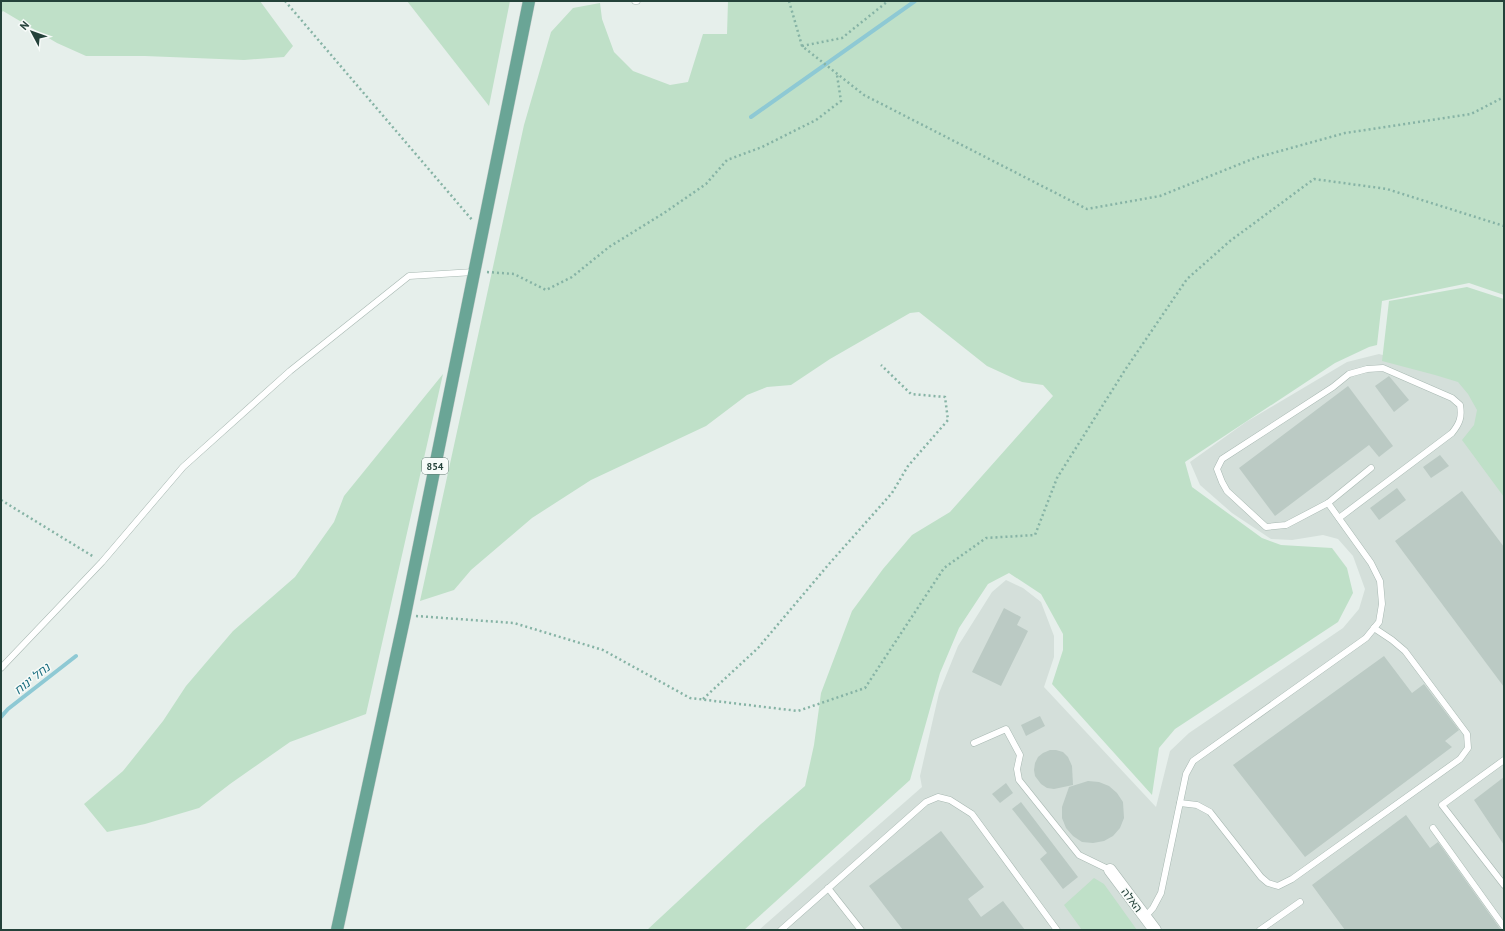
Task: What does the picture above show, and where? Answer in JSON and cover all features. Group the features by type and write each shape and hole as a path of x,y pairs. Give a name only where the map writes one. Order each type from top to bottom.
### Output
{"main road":[{"name":"854","path":"337,930 405,615 529,1"}],"street":[{"name":"האלה","path":"1110,870 1155,930"}],"lane":[{"path":"1,668 102,562 182,467 290,371 409,276 474,272"},
{"path":"1338,518 1452,432 1458,425 1462,415 1460,405 1452,398 1383,368 1349,374 1333,387 1222,459 1217,469 1227,491 1266,527 1286,525 1328,503 1371,468"},
{"path":"1145,917 1153,908 1161,893 1186,774 1193,761 1366,638 1379,622 1382,604 1380,581 1371,563 1328,503"},
{"path":"1180,803 1197,805 1210,812 1261,877 1268,883 1278,886 1292,879 1460,759 1468,748 1466,734 1405,651 1374,628"},
{"path":"974,743 1006,729 1020,755 1017,769 1019,780 1079,855 1110,870"},
{"path":"1504,760 1442,805 1504,885"},
{"path":"780,930 926,802 938,797 950,800 972,814 1057,930"},
{"path":"1433,828 1504,927"},
{"path":"828,888 860,930"},
{"path":"1260,930 1300,902"}],"path":[{"path":"285,1 482,232"},
{"path":"789,1 802,46 864,95 1087,209 1160,196 1255,158 1345,133 1471,114 1504,97"},
{"path":"802,46 842,38 888,1"},
{"path":"474,272 514,274 546,290 572,277 609,247 664,213 706,184 727,160 762,147 816,120 841,101 837,75"},
{"path":"405,615 514,623 603,650 690,698 798,711 865,688 944,568 986,538 1035,535 1057,478 1125,370 1187,279 1230,241 1314,180 1387,189 1504,226"},
{"path":"703,700 758,648 829,564 892,493 908,466 948,420 945,398 910,394 881,365"},
{"path":"1,500 102,562"}],"shaded area":[{"path":"1379,354 1504,388 1504,930 759,930 922,787 920,776 939,693 958,646 992,592 1006,580 1023,588 1041,602 1054,636 1054,657 1044,687 1156,807 1170,751 1189,733 1343,628 1359,609 1365,589 1353,556 1338,539 1323,535 1292,540 1271,539 1232,513 1200,485 1190,462 1246,422 1347,362"}],"green space":[{"path":"1,1 260,1 293,46 284,57 244,60 145,56 86,56 57,43 3,11 1,13"},
{"path":"407,1 510,1 489,106"},
{"path":"728,1 1504,1 1504,295 1469,283 1382,301 1377,345 1369,347 1335,363 1185,462 1192,487 1262,538 1281,545 1332,548 1347,568 1353,593 1338,622 1175,729 1159,748 1152,795 1052,684 1063,650 1063,634 1041,594 1009,573 988,584 959,628 940,673 910,780 744,930 647,930 761,824 805,786 814,745 821,693 852,611 883,569 912,535 950,512 1053,396 1043,385 1022,382 987,366 919,312 910,313 830,359 791,385 767,387 747,395 706,426 591,480 532,518 471,570 454,590 420,601 524,125 551,32 573,8 600,3 602,19 614,52 633,71 670,85 688,82 703,34 727,34"},
{"path":"1467,287 1504,299 1504,497 1462,440 1474,425 1477,410 1468,394 1458,382 1382,361 1389,301"},
{"path":"443,374 366,714 290,742 230,784 199,808 145,824 107,832 84,804 123,771 163,721 186,686 233,631 295,577 334,522 344,496"},
{"path":"1094,878 1104,884 1137,930 1082,930 1064,905"}],"building":[{"path":"1389,376 1409,400 1394,412 1375,386"},
{"path":"1348,386 1393,446 1379,457 1369,445 1275,516 1239,468"},
{"path":"1440,455 1449,466 1431,478 1423,467"},
{"path":"1397,488 1406,500 1379,520 1370,508"},
{"path":"1462,491 1504,547 1504,687 1395,541"},
{"path":"1004,608 1021,617 1017,625 1028,631 1001,686 972,672"},
{"path":"1384,656 1412,693 1424,684 1459,730 1445,741 1452,747 1305,857 1233,765"},
{"path":"1040,716 1045,726 1026,736 1021,725"},
{"path":"1050,750 1063,752 1068,757 1072,766 1073,785 1054,789 1047,788 1041,784 1035,776 1035,763 1038,757"},
{"path":"1504,777 1504,845 1474,800"},
{"path":"1088,781 1099,782 1109,786 1117,793 1123,802 1124,818 1120,828 1113,836 1104,841 1093,843 1082,842 1073,836 1066,828 1062,818 1062,807 1069,787"},
{"path":"1006,783 1013,793 1000,803 992,794"},
{"path":"1021,802 1078,877 1063,889 1040,859 1047,853 1012,809"},
{"path":"1406,815 1430,848 1438,842 1501,930 1345,930 1312,885"},
{"path":"941,831 984,887 968,899 981,917 1003,901 1025,930 903,930 869,886"}],"waterway":[{"path":"751,117 915,1"},
{"name":"נחל ינוח","path":"1,717 8,709 76,656"}]}
